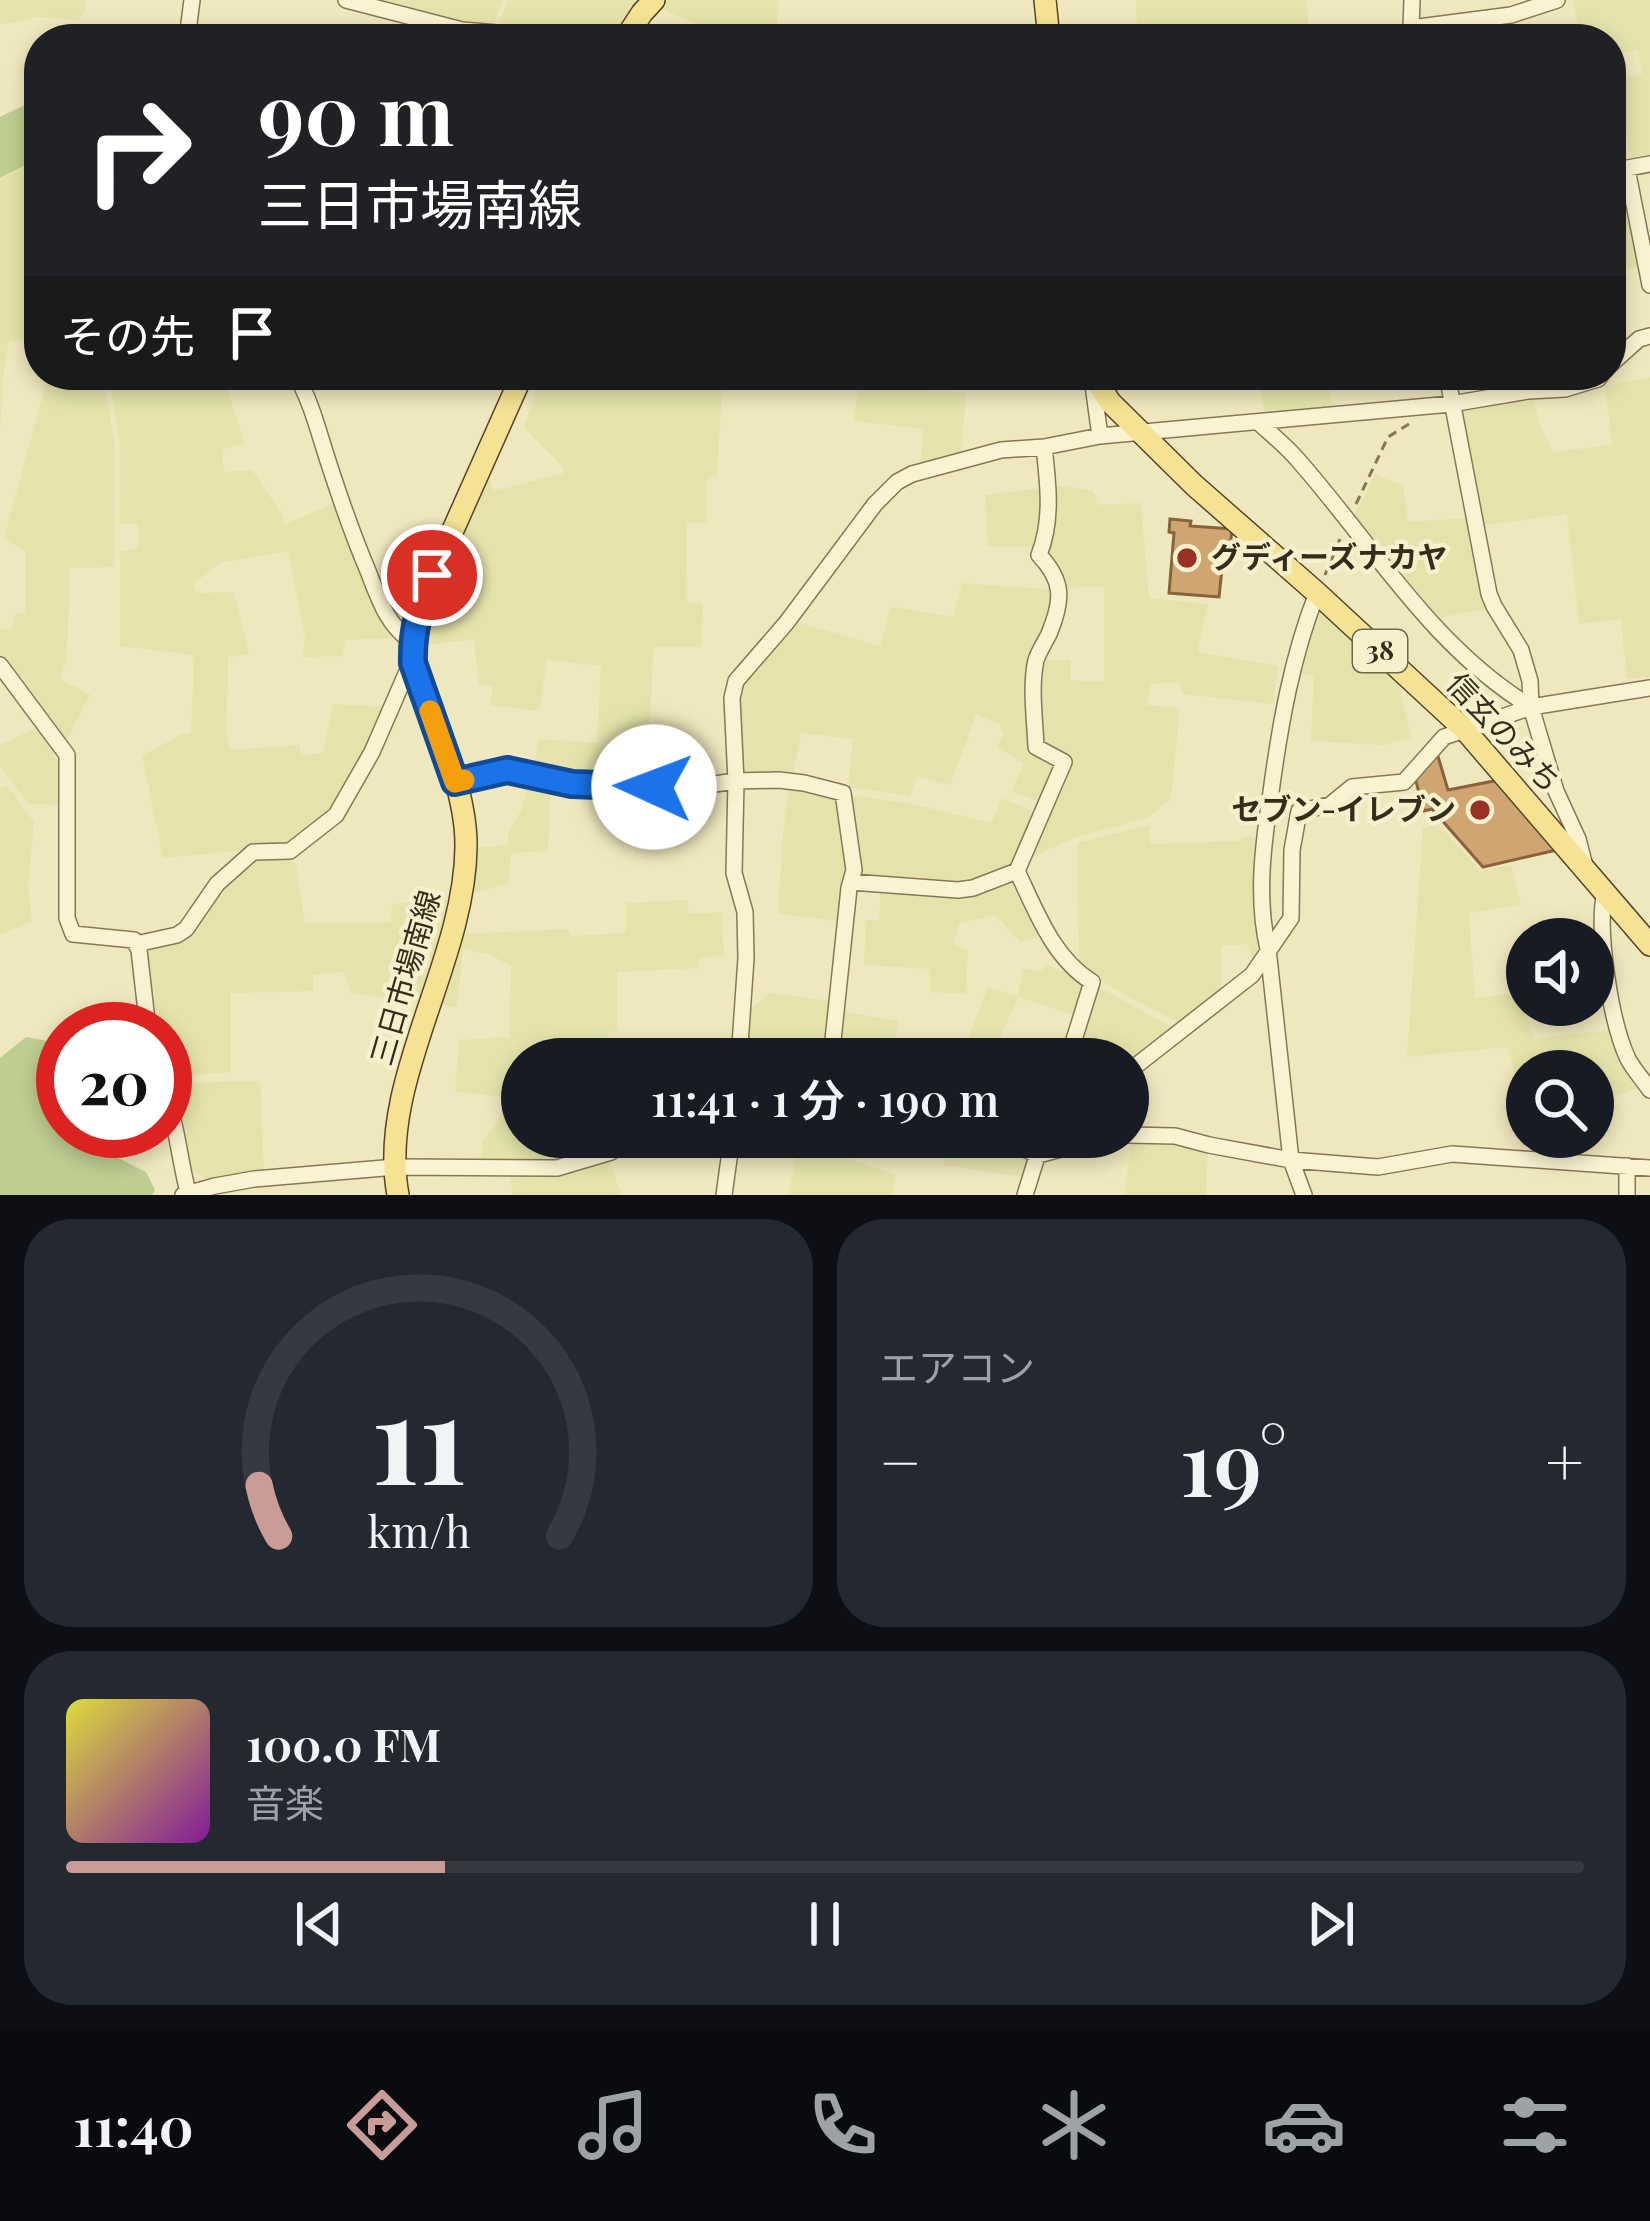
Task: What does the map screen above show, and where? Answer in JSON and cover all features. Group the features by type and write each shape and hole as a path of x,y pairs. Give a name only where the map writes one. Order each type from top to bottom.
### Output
{"main road":[{"path":"635,24 655,0"},
{"path":"413,653 416,614 514,390"},
{"name":"信玄のみち","path":"1102,390 1229,518 1465,730 1650,945"},
{"name":"三日市場南線","path":"398,1195 395,1138 400,1106 463,898 466,826 413,653"}],"street":[{"path":"346,0 439,24"},
{"path":"1461,24 1557,0"},
{"path":"1626,196 1650,285"},
{"path":"136,944 176,935 185,928 217,884 253,852 290,851 337,815 372,752 409,667 413,653 388,618 375,588 303,390"},
{"path":"1094,390 1100,436"},
{"path":"1447,390 1493,606 1521,650 1531,707 1586,868"},
{"path":"740,1038 745,912 734,873 731,698 736,682 874,504 897,482 1001,451 1138,430 1447,404 1546,390"},
{"path":"1258,422 1296,457 1455,648 1531,707"},
{"path":"850,882 958,890 1017,871 1064,762 1036,747 1037,658 1051,629 1061,589 1054,571 1039,555 1048,511 1044,447"},
{"path":"1304,1195 1291,1160 1261,919 1262,854 1277,747 1302,630 1317,593"},
{"path":"0,665 67,755 67,918 73,934 134,940 140,950 145,1002"},
{"path":"1149,1055 1252,974 1292,918 1292,850 1298,811 1330,805 1352,787 1404,782 1444,737 1531,707 1650,688"},
{"path":"455,782 507,770 572,784 693,787 778,780 843,794 854,870 833,1038"},
{"path":"1017,871 1043,926 1074,970 1092,982 1075,1038"},
{"path":"1605,892 1600,913 1615,1024 1629,1060 1650,1090"},
{"path":"1149,1136 1174,1136 1291,1160 1378,1167 1451,1154 1650,1168"},
{"path":"180,1158 185,1194 254,1179 395,1167 557,1168 590,1158"},
{"path":"724,1195 729,1158"},
{"path":"1025,1195 1037,1158"},
{"path":"1627,1166 1627,1195"}],"path":[{"path":"1317,593 1388,437 1447,404"}],"shaded area":[{"path":"0,0 86,0 78,20 38,17 0,24"},
{"path":"368,0 503,0 494,24 454,24"},
{"path":"508,0 643,0 628,24 499,24"},
{"path":"667,0 778,0 777,24 696,24 660,8"},
{"path":"1136,0 1307,0 1308,24 1137,24"},
{"path":"1573,0 1650,0 1650,158 1632,162 1626,132 1626,78 1642,74 1638,50 1626,52 1626,24 1577,24"},
{"path":"24,167 24,340 9,342 0,430 0,179"},
{"path":"1626,194 1642,267 1626,269"},
{"path":"1650,377 1650,677 1627,679 1621,619 1579,624 1567,514 1479,526 1455,408 1533,395 1539,423 1553,452 1612,445 1605,390 1626,390 1626,382"},
{"path":"44,390 106,390 115,448 114,567 70,568 67,657 60,679 90,694 65,742 0,655 0,628 11,630 15,614 25,613 25,552 4,538"},
{"path":"111,390 228,390 245,444 222,449 224,472 252,470 285,525 335,502 390,638 346,640 342,656 303,657 305,638 288,551 220,563 193,584 196,593 234,592 249,654 228,657 230,750 300,745 300,756 323,753 333,704 388,707 333,813 291,846 163,858 142,756 191,733 194,655 120,646 120,551 138,548 138,524 120,524 120,447"},
{"path":"536,390 722,390 717,477 707,477 707,522 687,523 686,601 703,604 701,647 653,647 650,747 639,746 638,781 596,782 533,770 539,739 597,743 601,666 547,660 539,711 490,705 493,686 479,684 474,639 419,646 421,620 486,473 495,491 564,473 524,427"},
{"path":"858,390 966,393 961,454 920,465 924,429 854,421"},
{"path":"1259,390 1329,390 1333,408 1266,415"},
{"path":"1375,474 1403,486 1408,522 1469,518 1490,608 1432,619 1353,519"},
{"path":"1053,485 1093,491 1098,505 1141,503 1149,598 1208,604 1197,652 1278,666 1273,704 1182,694 1180,682 1151,684 1147,705 1180,708 1171,798 1149,817 1077,837 1029,858 1068,755 1040,745 1040,660 1071,660 1071,680 1104,682 1104,586 1065,588 1059,569 1049,559"},
{"path":"1044,488 1041,530 1033,547 988,546 985,495"},
{"path":"962,583 1056,590 1044,631 1031,751 1058,765 1040,803 1012,791 1024,764 997,747 1004,737 999,723 976,715 950,785 917,776 910,796 848,787 853,739 801,733 793,774 744,774 740,687 799,623 880,646 891,607 953,617"},
{"path":"1316,602 1397,676 1411,738 1382,745 1311,741 1314,675 1299,673"},
{"path":"37,727 60,766 60,805 29,804 0,766 0,745"},
{"path":"528,781 550,786 548,851 511,853 508,884 471,893 475,848 508,845 508,832 522,809"},
{"path":"6,785 34,822 28,888 32,921 0,935 0,789"},
{"path":"789,785 838,795 850,866 838,921 778,914"},
{"path":"848,795 992,823 1002,798 1038,814 1014,867 970,885 858,876"},
{"path":"1437,823 1481,871 1511,865 1521,904 1469,913 1475,998 1506,994 1506,1026 1530,1026 1534,1039 1611,1030 1636,1089 1614,1096 1614,1050 1507,1047 1407,1057 1423,828"},
{"path":"1149,825 1150,844 1260,837 1264,947 1254,963 1247,944 1221,946 1221,993 1182,1024 1079,966 1077,843"},
{"path":"287,858 296,865 305,923 391,922 392,904 454,899 425,1004 351,992 344,972 313,975 313,991 231,993 231,1072 192,1075 192,1002 152,1002 145,947 192,933 220,887 254,859"},
{"path":"1014,876 1046,935 1020,942 995,915 959,923 954,945 968,951 966,994 930,992 930,969 864,965 866,920 879,920 881,889 956,894"},
{"path":"687,900 689,914 722,912 724,956 698,958 699,968 617,972 617,1030 608,1032 608,1038 501,1038 501,1097 455,1092 459,1040 509,1037 511,966 489,954 463,949 457,1007 437,1004 462,934 568,929 571,936 626,933 626,903"},
{"path":"1047,965 1087,982 1076,1016 1018,997 1000,1038 968,1038 988,988 1018,996 1023,968 1041,972"},
{"path":"1097,986 1175,1029 1149,1050 1149,1038 1081,1038"},
{"path":"770,993 833,1001 830,1038 748,1038 751,1009"},
{"path":"841,1011 899,1021 895,1038 838,1038"},
{"path":"260,1081 264,1172 205,1179 188,1167 192,1082"},
{"path":"501,1117 501,1158 546,1161 482,1161 482,1141"},
{"path":"1149,1140 1208,1151 1206,1195 1124,1195 1129,1158 1149,1158"},
{"path":"795,1158 847,1158 896,1175 892,1195 789,1195"},
{"path":"945,1158 1030,1158 1023,1177 943,1165"},
{"path":"609,1162 622,1195 512,1195 511,1177 560,1174"}],"green space":[{"path":"24,105 24,166 0,178 0,117"},
{"path":"26,1037 36,1039 36,1158 118,1158 146,1172 155,1190 152,1195 0,1195 0,1058"}],"building":[{"path":"1170,519 1191,521 1190,526 1232,529 1230,550 1224,550 1219,597 1169,593 1174,533 1169,532"},
{"name":"セブン-イレブン","path":"1437,753 1448,790 1499,780 1561,849 1483,867 1432,809 1424,811 1415,778"}],"slow traffic":[{"path":"430,711 455,782 464,780"}],"place":[{"name":"グディーズナカヤ","path":"1187,558"},
{"name":"セブン-イレブン","path":"1480,810"}],"route":[{"path":"432,575 416,614 413,663 455,782 507,770 572,784 654,787"}]}
